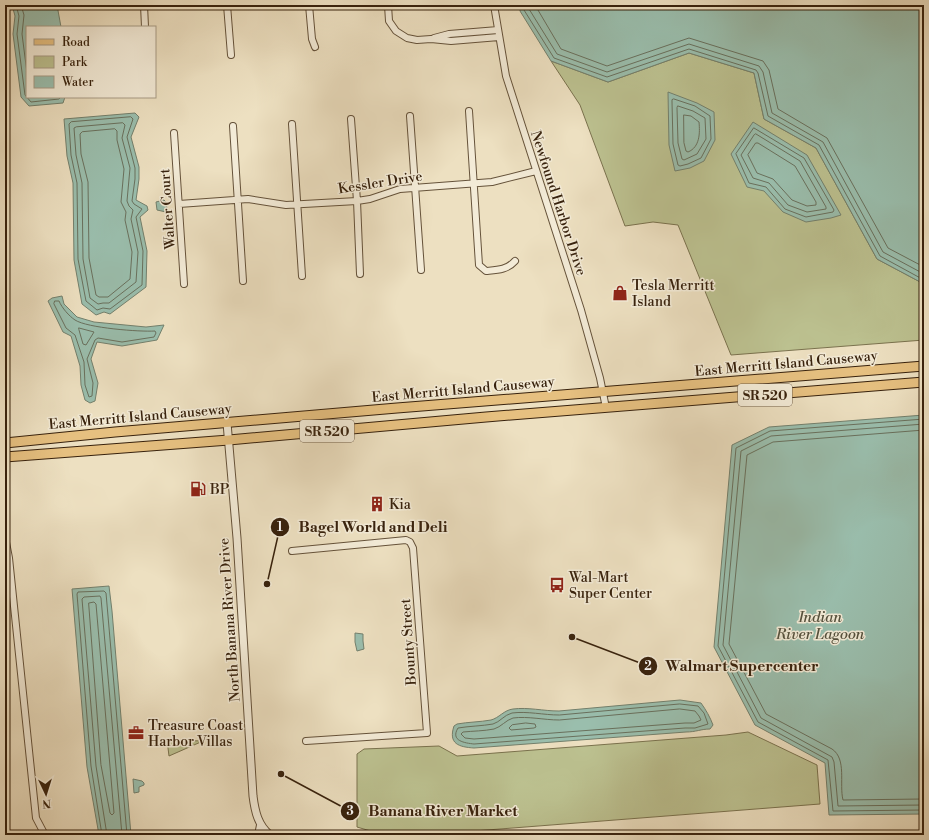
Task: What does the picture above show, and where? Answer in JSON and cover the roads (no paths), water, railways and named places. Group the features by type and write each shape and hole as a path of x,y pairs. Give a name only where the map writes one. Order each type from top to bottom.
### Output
{"main road":[{"name":"East Merritt Island Causeway","path":"5,443 227,423 924,366"},
{"name":"SR 520","path":"5,457 924,382"}],"street":[{"path":"144,5 145,26"},
{"path":"227,5 230,55"},
{"path":"309,5 312,39 315,47"},
{"path":"388,5 389,21 396,31 407,38 417,40 431,39 451,41 499,38"},
{"name":"Newfound Harbor Drive","path":"494,5 506,76 571,279 603,392 606,408"},
{"path":"431,39 449,34 498,30"},
{"path":"469,111 479,265 486,270 504,269 511,266 514,261"},
{"path":"410,116 421,270"},
{"path":"351,119 357,201 360,274"},
{"path":"292,124 302,276"},
{"path":"233,126 243,281"},
{"name":"Walter Court","path":"174,133 184,284"},
{"name":"Kessler Drive","path":"179,204 248,199 270,203 297,205 357,201 370,199 400,189 502,180 536,171"},
{"name":"North Banana River Drive","path":"227,423 238,546 254,806 260,825 270,835"},
{"path":"5,537 9,558 36,818 45,835"},
{"name":"Bounty Street","path":"292,550 406,540 410,542 413,548 427,733 306,741"},
{"path":"258,835 260,825"}],"water":[{"path":"12,5 57,5 61,26 26,26 26,98 65,98 63,103 29,106 21,97 13,34 15,16"},
{"path":"520,5 924,5 924,284 877,259 816,148 764,119 754,73 689,53 608,82 551,61 520,11"},
{"path":"668,92 697,103 714,112 715,140 704,161 690,168 675,171 669,145"},
{"path":"135,113 139,117 131,137 139,167 136,200 147,206 148,210 140,217 147,251 146,287 110,314 104,312 96,315 82,304 74,260 73,183 67,156 64,119"},
{"path":"753,122 807,155 841,215 806,222 783,212 764,191 747,187 731,154"},
{"path":"164,200 166,202 166,212 157,210 156,202"},
{"path":"62,296 64,304 77,317 94,322 146,327 164,325 157,340 122,346 97,342 91,359 98,383 95,401 90,403 85,400 81,385 80,366 71,336 63,332 48,301 52,298"},
{"name":"Indian River Lagoon","path":"924,415 924,814 829,815 825,763 755,725 714,647 732,445 769,427"},
{"path":"109,586 131,835 99,835 87,767 72,589"},
{"path":"355,633 363,634 364,649 357,651"},
{"path":"680,700 701,703 713,725 710,729 690,732 474,748 459,745 452,737 454,726 457,724 491,720 513,709 524,708 559,711"},
{"path":"133,779 144,783 144,785 139,787 139,792 134,793"}],"place":[{"name":"Tesla Merritt Island","path":"620,293"},
{"name":"BP","path":"198,489"},
{"name":"Kia","path":"377,504"},
{"name":"Bagel World and Deli","path":"267,584"},
{"name":"Wal-Mart Super Center","path":"557,585"},
{"name":"Walmart Supercenter","path":"572,637"},
{"name":"Treasure Coast Harbor Villas","path":"136,733"},
{"name":"Banana River Market","path":"281,774"}]}
